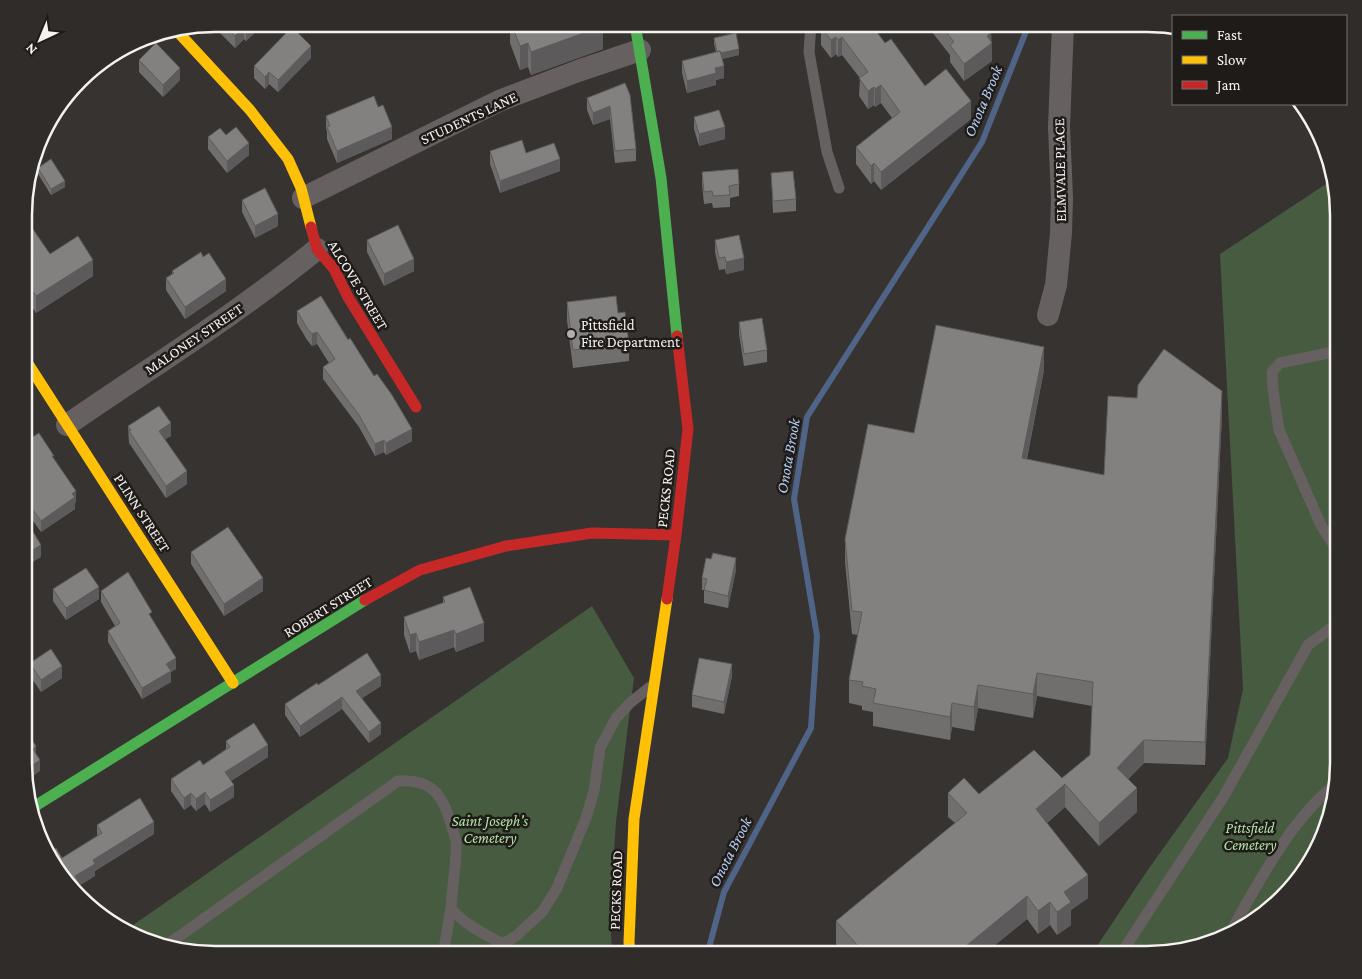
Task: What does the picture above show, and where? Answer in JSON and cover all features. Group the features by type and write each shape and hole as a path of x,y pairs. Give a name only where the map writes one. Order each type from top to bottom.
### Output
{"street":[{"name":"PECKS ROAD","path":"629,946 634,820 676,535 688,429 672,299 661,178 637,32"},
{"name":"ELMVALE PLACE","path":"1048,315 1056,285 1061,233 1062,198 1059,127 1063,32"},
{"name":"ALCOVE STREET","path":"181,36 250,110 288,160 303,198 317,249 334,269 353,305 416,407"},
{"name":"STUDENTS LANE","path":"303,198 498,101 640,50"},
{"name":"MALONEY STREET","path":"67,425 256,296 317,249"},
{"name":"PLINN STREET","path":"32,370 233,683"},
{"name":"ROBERT STREET","path":"37,805 276,657 349,608 420,570 506,546 592,533 676,535"}],"lane":[{"path":"810,32 809,52 827,152 839,188"},
{"path":"1330,353 1280,363 1272,372 1279,430 1321,525 1330,539"},
{"path":"1126,946 1224,796 1308,645 1330,629"},
{"path":"505,946 543,911 556,888 586,818 594,791 600,748 616,718 630,703 654,684"},
{"path":"172,941 398,781 410,780 422,782 435,791 446,806 456,841 452,908 445,946"},
{"path":"1235,924 1305,813 1328,790"},
{"path":"452,908 456,914 498,946"}],"green space":[{"name":"Pittsfield Cemetery","path":"1327,184 1330,215 1330,764 1328,788 1316,834 1299,865 1276,893 1248,916 1217,933 1182,943 1159,946 1097,946 1147,871 1228,758 1243,689 1220,254"},
{"name":"Saint Joseph's Cemetery","path":"592,606 634,678 616,822 610,910 612,946 203,946 157,937 131,926"}],"building":[{"path":"231,32 239,32 235,36"},
{"path":"287,32 297,32 311,46 278,80 269,72 265,77 254,66"},
{"path":"514,32 586,32 531,52 528,43 520,46"},
{"path":"825,32 877,32 885,43 891,39 925,86 946,69 971,101 881,172 874,163 871,166 856,147 900,112 881,85 868,91 859,78 868,72 842,37 838,40 836,37 831,40"},
{"path":"946,32 991,32 987,36 992,43 964,64 950,45 954,42"},
{"path":"736,33 739,49 721,53 720,51 717,52 714,38"},
{"path":"156,43 180,68 163,85 139,60"},
{"path":"720,51 724,66 715,68 716,73 687,81 682,61"},
{"path":"625,83 630,95 636,149 615,151 610,106 593,113 587,98"},
{"path":"374,96 378,107 383,105 392,127 337,151 327,127 330,126 326,116"},
{"path":"719,110 725,127 699,134 694,117"},
{"path":"236,127 249,143 227,161 208,137 220,128 226,135"},
{"path":"522,140 526,153 554,143 560,159 500,181 490,151"},
{"path":"51,159 65,181 51,189 39,167"},
{"path":"738,169 739,184 729,186 730,195 713,196 712,191 704,192 702,172"},
{"path":"793,171 796,199 773,201 771,173"},
{"path":"265,188 278,214 255,226 242,200"},
{"path":"398,225 414,259 384,274 367,240"},
{"path":"32,228 50,254 78,236 93,260 36,296 32,290"},
{"path":"739,235 744,258 726,262 725,257 719,258 715,240"},
{"path":"201,252 203,257 209,253 226,279 185,307 166,278 174,273 172,271"},
{"path":"321,296 348,340 350,338 374,376 377,374 392,395 412,429 386,443 384,440 375,444 359,415 323,367 335,359 317,332 312,334 307,328 297,311"},
{"path":"616,296 618,313 625,312 629,344 573,350 567,302"},
{"path":"762,318 767,350 744,354 739,322"},
{"path":"936,325 1044,347 1022,458 1104,475 1108,396 1137,398 1138,385 1164,349 1222,391 1205,742 1144,740 1117,768 1137,788 1099,823 1065,784 1036,809 1088,875 1064,892 1071,902 1057,912 1050,902 1038,911 1027,896 966,946 858,946 836,921 967,813 948,793 964,778 979,794 1034,750 1062,778 1090,755 1093,682 1037,673 1033,694 978,685 974,707 952,703 950,717 873,703 876,689 862,686 863,682 849,680 862,612 852,611 845,539 868,424 914,433"},
{"path":"159,406 171,423 159,431 187,471 166,486 129,431 131,430 128,426"},
{"path":"39,433 76,491 72,494 75,497 41,521 32,509 32,437"},
{"path":"228,527 263,578 224,604 191,552"},
{"path":"32,530 41,545 32,551"},
{"path":"713,553 736,558 728,596 704,590 707,579 702,578 706,558 711,559"},
{"path":"86,568 99,587 66,608 53,589"},
{"path":"128,572 152,612 149,614 176,658 166,664 171,671 142,688 108,631 120,623 101,591"},
{"path":"470,587 484,623 456,634 454,630 419,642 416,633 410,635 404,617 445,602 443,597"},
{"path":"51,649 62,666 41,680 32,666 32,662"},
{"path":"367,653 381,675 356,691 381,723 369,732 342,697 300,726 285,704"},
{"path":"699,658 732,664 724,702 692,695"},
{"path":"254,723 268,745 225,772 234,785 210,800 205,792 196,799 191,793 184,798 171,779 200,760 203,765 230,747 226,741"},
{"path":"32,740 36,746 33,749 40,760 32,766"},
{"path":"140,798 154,822 93,860 95,864 75,876 79,885 54,850 56,848 62,858 102,833 97,825"}],"waterway":[{"name":"Onota Brook","path":"709,946 724,892 811,728 817,636 794,499 807,417 982,142 1026,32"}],"traffic: fast":[{"path":"636,32 661,178 677,336"},
{"path":"37,805 365,600"}],"traffic: slow":[{"path":"181,36 250,110 288,159 301,188 311,227"},
{"path":"32,370 233,683"},
{"path":"629,946 634,819 667,599"}],"traffic: jam":[{"path":"311,227 317,249 334,269 348,297 416,407"},
{"path":"667,599 688,429 677,336"},
{"path":"365,600 420,570 506,546 592,533 676,535"}],"place":[{"name":"Pittsfield Fire Department","path":"571,334"}]}
